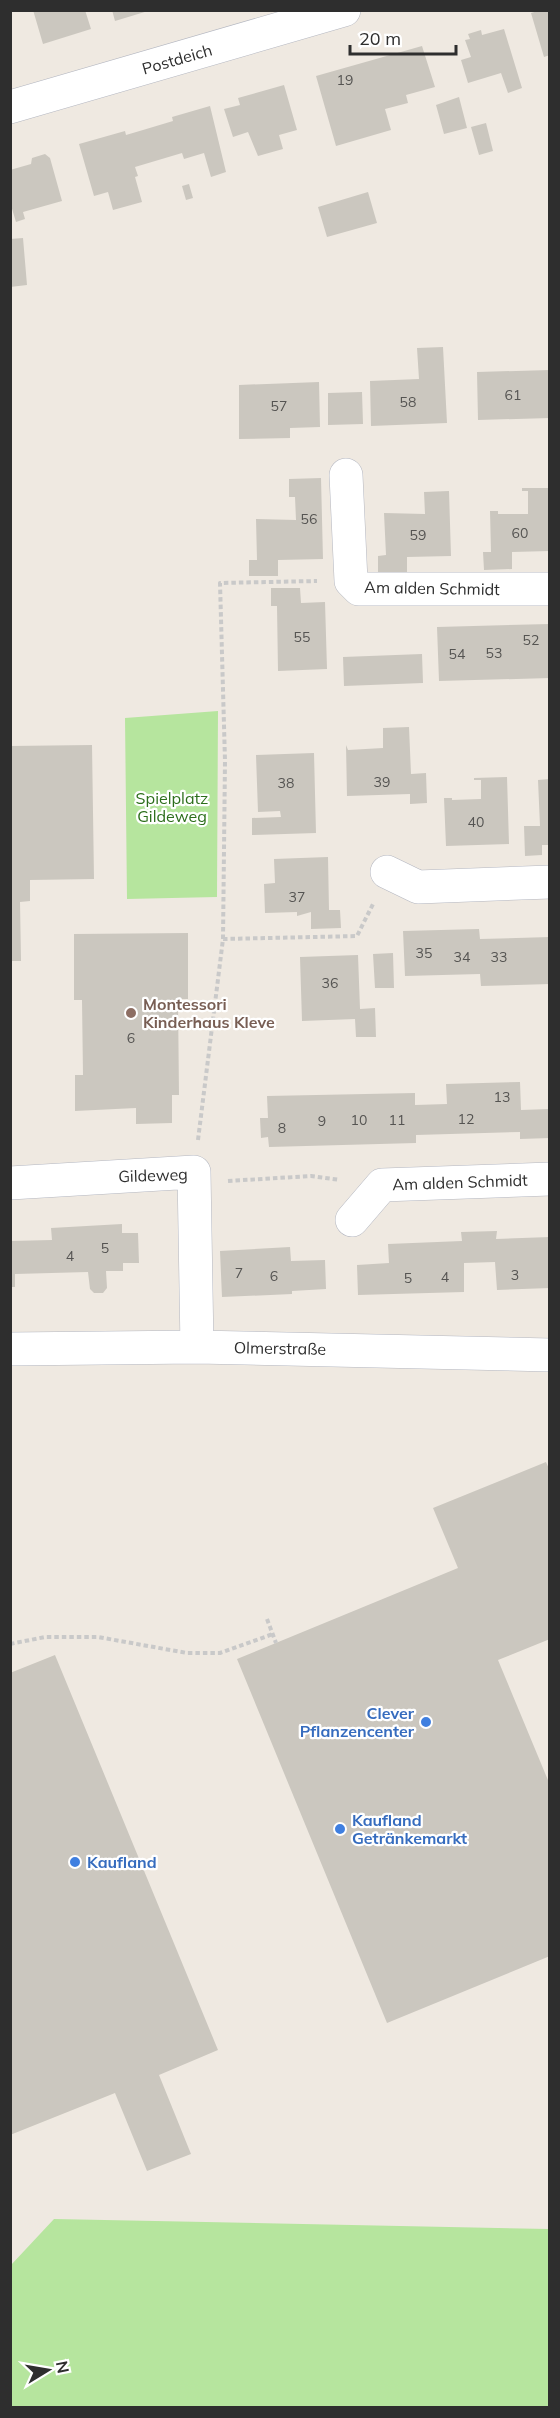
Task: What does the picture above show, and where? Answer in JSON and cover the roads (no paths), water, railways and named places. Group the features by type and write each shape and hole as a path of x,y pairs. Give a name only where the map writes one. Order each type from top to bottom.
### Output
{"street":[{"name":"Postdeich","path":"10,107 344,10"},
{"name":"Am alden Schmidt","path":"346,476 351,581 359,589 549,589"},
{"path":"388,872 418,887 549,882"},
{"name":"Gildeweg","path":"10,1183 194,1172 197,1347"},
{"name":"Am alden Schmidt","path":"352,1220 382,1185 549,1179"},
{"name":"Olmerstraße","path":"10,1349 197,1347 549,1355"}],"place":[{"name":"Montessori Kinderhaus Kleve","path":"131,1013"},
{"name":"Clever Pflanzencenter","path":"426,1722"},
{"name":"Kaufland Getränkemarkt","path":"340,1829"},
{"name":"Kaufland","path":"75,1862"}],"park label":[{"name":"Spielplatz Gildeweg","path":"172,807"}]}
